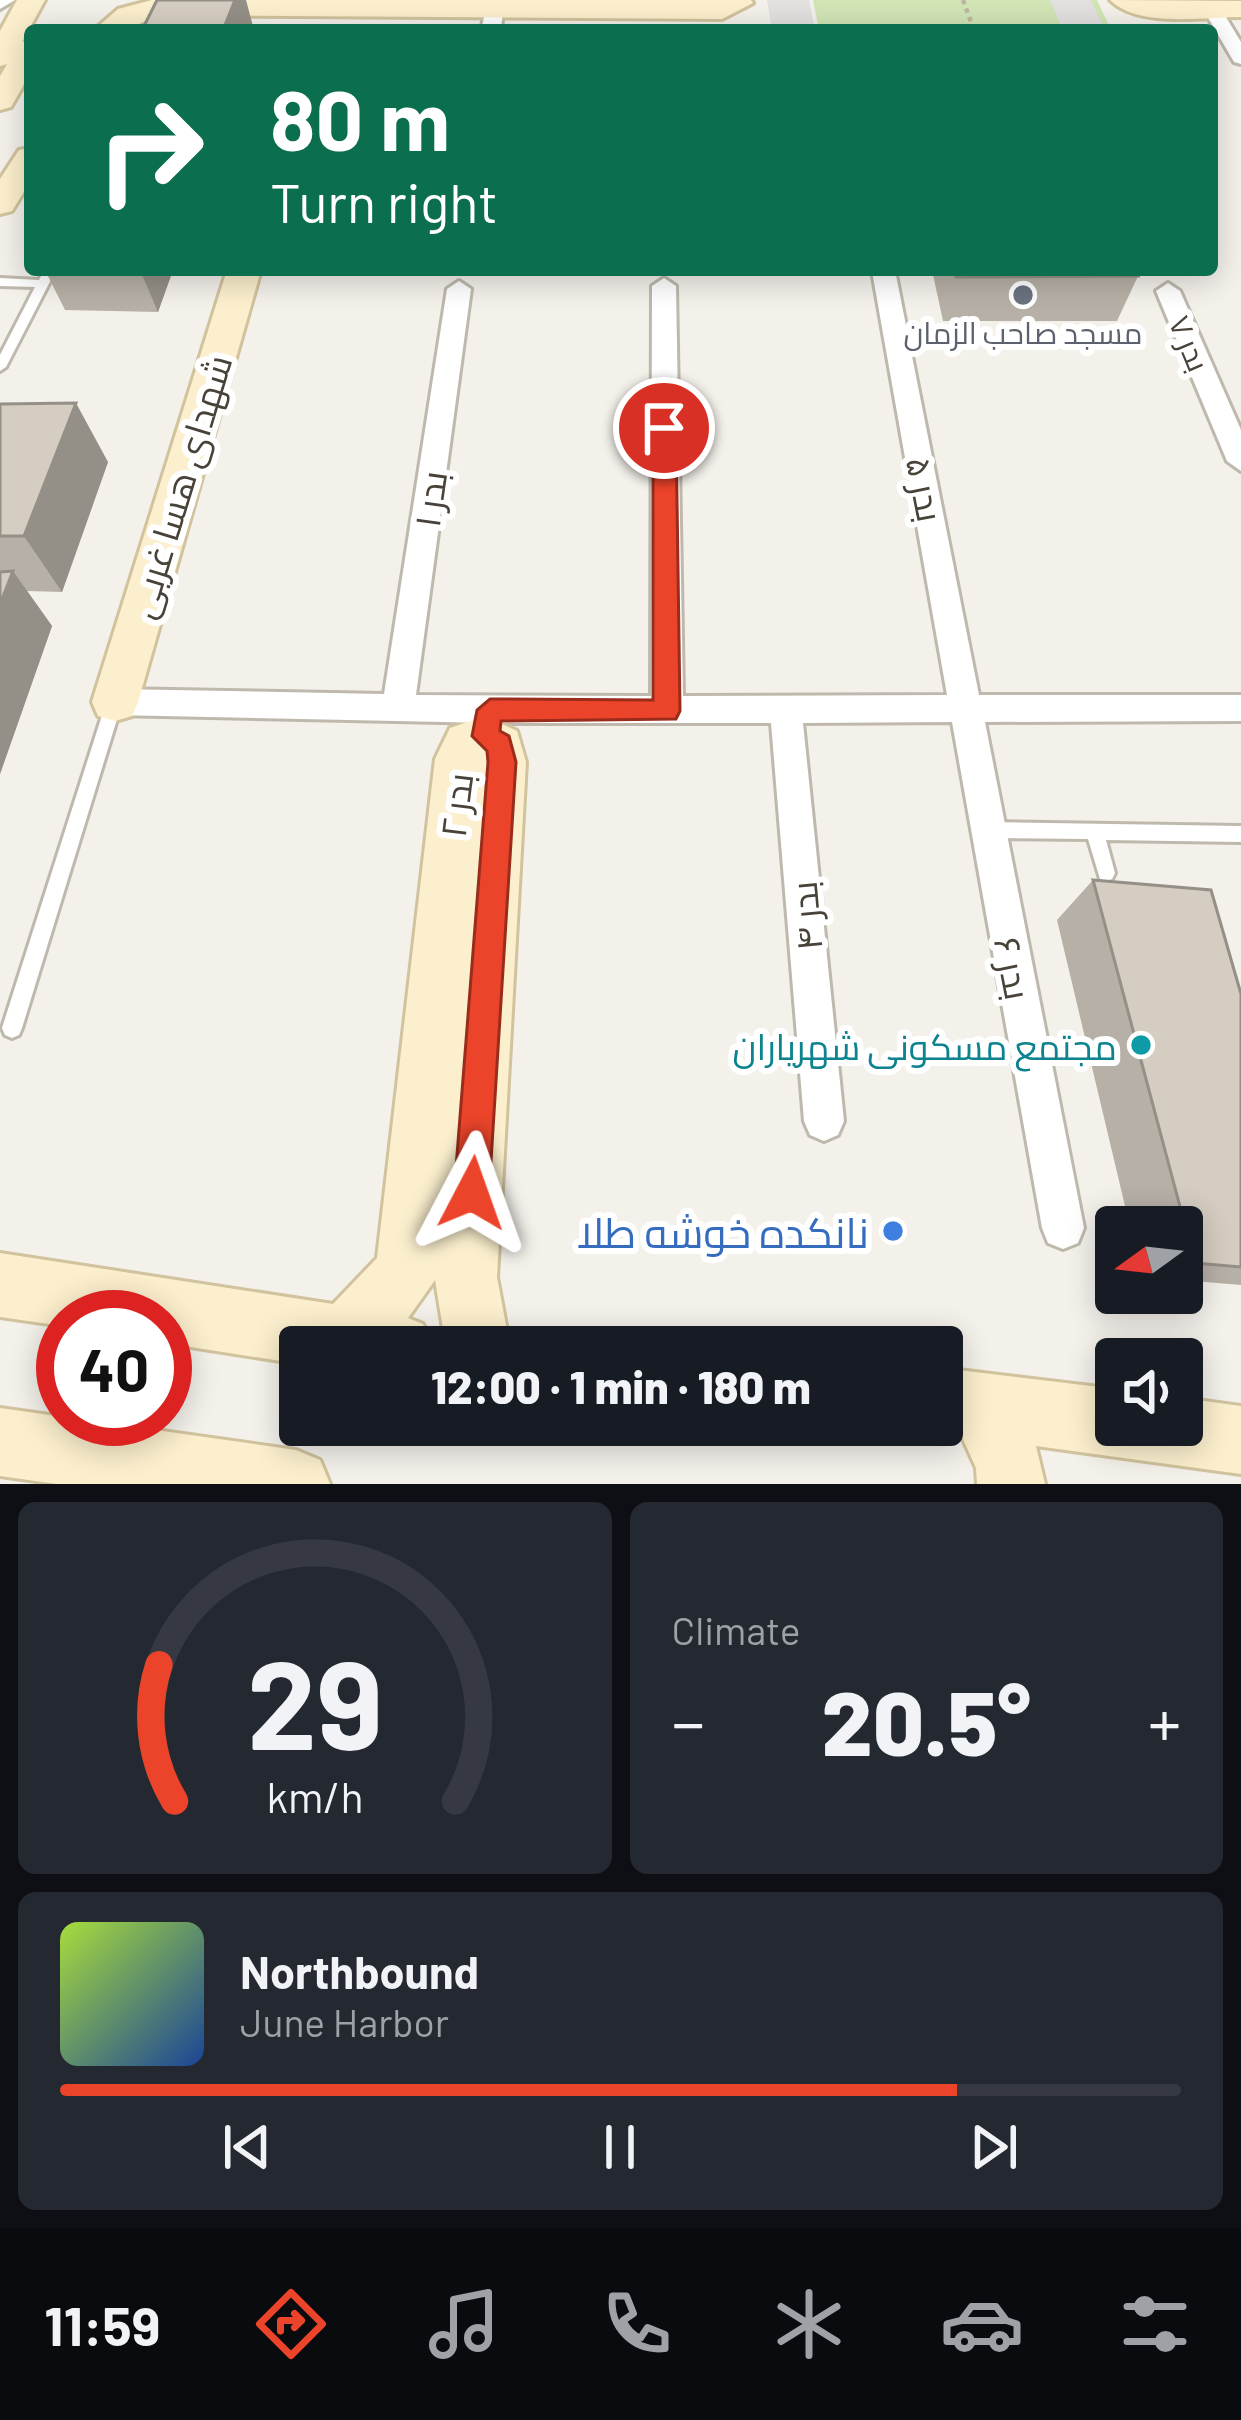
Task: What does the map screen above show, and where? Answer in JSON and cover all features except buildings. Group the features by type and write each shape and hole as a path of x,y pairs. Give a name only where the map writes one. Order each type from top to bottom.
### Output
{"street":[{"path":"0,57 17,9 58,0"},
{"path":"1124,0 1135,7 1227,9 1241,58"},
{"path":"116,24 128,15 157,7 242,4 320,19 412,4 492,20 578,5 657,20 745,7"},
{"path":"0,101 24,59"},
{"path":"0,204 24,166"},
{"name":"شهدای هسا غربی","path":"115,702 242,276"},
{"name":"بدر ۵","path":"885,276 968,707"},
{"path":"664,286 667,711"},
{"name":"بدر ۱","path":"398,708 459,289"},
{"name":"بدر ۷","path":"1168,291 1241,461"},
{"path":"115,702 398,708 488,723 667,711 1241,708"},
{"name":"بدر ۶","path":"968,707 1063,1228"},
{"name":"بدر ۴","path":"786,711 824,1121"},
{"name":"بدر ۲","path":"474,1326 466,1277 459,759 466,742 488,723"},
{"name":"بدر ۲","path":"380,1326 407,1272 465,939"},
{"path":"0,1285 279,1328"},
{"path":"963,1403 1095,1420"},
{"path":"963,1404 1010,1467 1011,1484"},
{"path":"1203,1435 1241,1440"},
{"path":"0,1442 296,1484"}],"lane":[{"path":"0,367 47,276"},
{"path":"0,283 43,284"},
{"path":"12,1028 115,702"},
{"path":"988,830 1241,834"},
{"path":"1095,831 1106,873"}],"green space":[{"path":"813,0 1097,0 1108,24 818,24"}],"shaded area":[{"path":"767,0 809,0 814,24 771,24"},
{"path":"1050,0 1091,0 1102,24 1060,24"}],"place":[{"name":"مسجد صاحب الزمان","path":"1023,295"},
{"name":"مجتمع مسکونی شهریاران","path":"1141,1045"},
{"name":"نانکده خوشه طلا","path":"893,1231"}],"route":[{"path":"472,1193 502,762 500,745 485,736 490,710 667,711 664,428"}]}
